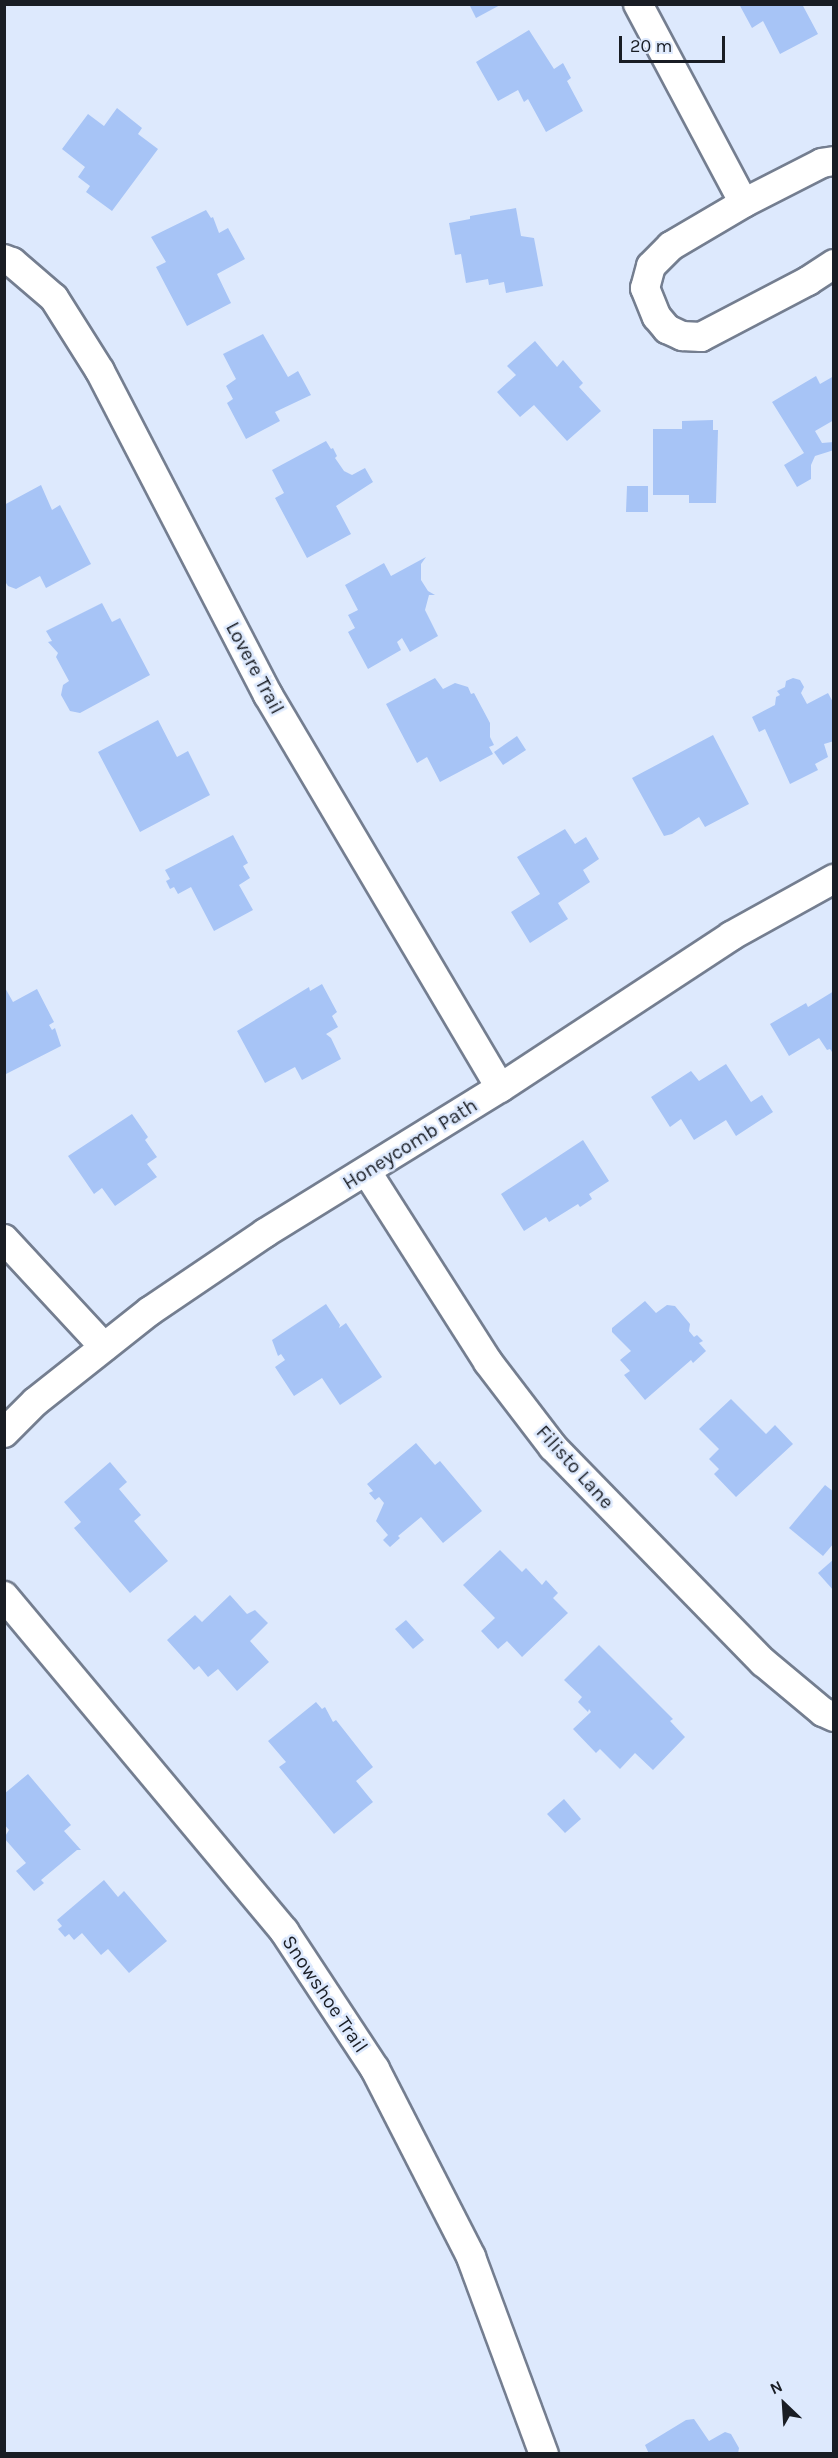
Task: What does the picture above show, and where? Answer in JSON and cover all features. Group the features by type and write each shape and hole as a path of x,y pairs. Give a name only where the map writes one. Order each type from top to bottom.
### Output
{"street":[{"path":"638,4 744,203"},
{"path":"834,161 822,163 744,203 671,246 651,266 645,288 657,317 667,329 682,336 701,337 807,281 834,264"},
{"name":"Lovere Trail","path":"4,259 12,262 54,298 100,371 268,695 500,1088"},
{"name":"Honeycomb Path","path":"4,1432 35,1402 150,1311 265,1233 500,1088 731,936 834,879"},
{"name":"Filisto Lane","path":"367,1172 488,1362 553,1447 763,1662 823,1712 834,1717"},
{"path":"4,1239 104,1347"},
{"name":"Snowshoe Trail","path":"4,1596 284,1931 375,2069 471,2257 544,2454"}],"building":[{"path":"469,4 502,4 476,18"},
{"path":"739,4 802,4 818,34 780,54 763,21 752,28"},
{"path":"529,30 554,69 563,63 571,78 567,81 583,111 546,132 528,99 524,102 518,90 498,101 476,62"},
{"path":"117,108 142,128 138,134 158,149 112,211 86,192 90,186 78,177 85,167 62,149 88,114 104,126"},
{"path":"516,208 521,236 534,238 543,286 506,293 504,282 489,285 488,279 466,283 461,254 455,255 449,223 470,219 470,216"},
{"path":"206,210 211,218 213,217 219,233 228,228 245,259 217,274 231,303 187,326 156,267 166,262 151,237"},
{"path":"263,334 288,377 298,371 311,395 275,412 280,421 246,439 227,403 233,399 226,386 236,379 223,354"},
{"path":"535,341 557,367 563,360 583,383 579,387 601,411 567,441 534,405 520,417 497,392 516,375 507,366"},
{"path":"816,376 820,384 834,376 834,420 815,431 822,443 834,442 834,450 815,456 811,465 811,479 797,487 784,465 804,453 772,402"},
{"path":"713,420 713,430 718,430 716,503 689,503 689,495 653,495 653,429 682,429 682,421"},
{"path":"326,441 331,449 333,448 337,456 335,458 344,471 352,475 365,468 373,482 336,506 351,534 307,558 275,498 284,493 272,470"},
{"path":"41,485 52,510 60,505 91,564 46,588 40,576 16,589 8,586 4,580 4,505"},
{"path":"627,486 648,486 648,512 626,512"},
{"path":"426,557 421,564 421,580 428,591 435,595 429,595 425,610 438,636 410,652 402,638 397,642 401,650 368,669 348,632 355,628 348,615 358,610 345,585 384,563 391,576"},
{"path":"102,603 112,622 120,618 150,675 80,713 70,711 61,695 63,685 69,681 56,657 58,653 48,642 52,641 46,631"},
{"path":"435,678 443,689 455,683 468,687 471,694 474,693 490,723 490,737 494,745 489,747 493,754 440,782 427,757 417,763 386,704"},
{"path":"793,678 800,680 804,687 801,693 807,704 828,693 834,704 834,741 824,744 828,757 815,764 818,770 790,784 765,729 759,732 752,717 775,705 776,697 780,695 777,691 785,687 786,681"},
{"path":"158,720 177,757 188,751 210,795 140,832 98,752"},
{"path":"713,735 749,804 705,827 699,817 672,834 664,836 632,778"},
{"path":"517,736 526,750 503,765 494,752"},
{"path":"565,829 575,844 586,837 599,859 583,870 590,882 558,903 568,919 530,943 511,912 540,894 517,857"},
{"path":"233,835 248,863 243,866 250,878 239,885 253,910 214,931 191,887 178,894 174,887 170,889 166,881 170,879 165,870"},
{"path":"322,984 337,1012 332,1016 338,1027 326,1034 331,1038 341,1059 302,1080 295,1067 265,1083 237,1031 309,987 310,991"},
{"path":"4,986 13,1002 37,989 54,1022 49,1025 52,1030 55,1028 61,1046 6,1074"},
{"path":"834,991 834,1055 830,1049 827,1050 819,1038 789,1056 770,1024 806,1003 808,1007"},
{"path":"726,1064 751,1102 762,1095 773,1112 736,1136 726,1120 694,1140 681,1119 670,1127 651,1097 691,1071 699,1081"},
{"path":"132,1114 148,1137 145,1140 157,1157 147,1164 157,1177 115,1206 102,1188 94,1194 68,1156"},
{"path":"583,1140 609,1181 589,1194 592,1199 580,1207 578,1204 549,1222 546,1217 524,1231 501,1194"},
{"path":"645,1301 656,1313 667,1305 675,1306 690,1324 689,1331 694,1337 697,1335 703,1341 699,1343 706,1351 693,1363 691,1360 645,1400 624,1375 630,1371 620,1360 631,1351 612,1332 612,1328"},
{"path":"326,1304 340,1325 339,1328 346,1323 382,1377 340,1405 322,1378 294,1396 275,1367 285,1360 281,1354 278,1356 272,1340"},
{"path":"731,1399 766,1434 775,1425 793,1444 736,1497 714,1474 719,1469 709,1459 719,1449 699,1429"},
{"path":"416,1443 435,1465 440,1461 482,1511 443,1543 421,1517 398,1536 400,1538 390,1547 383,1540 388,1535 376,1521 384,1503 379,1497 375,1500 369,1493 373,1491 367,1484"},
{"path":"110,1462 127,1482 119,1489 141,1515 134,1521 168,1561 130,1593 74,1528 81,1522 64,1502"},
{"path":"825,1485 834,1492 834,1543 823,1556 789,1528"},
{"path":"500,1550 522,1572 526,1568 542,1585 546,1580 558,1593 553,1598 568,1613 522,1657 507,1641 498,1649 481,1631 495,1618 463,1585"},
{"path":"834,1559 834,1591 818,1573"},
{"path":"230,1595 247,1614 255,1610 268,1623 250,1641 269,1662 237,1691 218,1669 208,1677 199,1666 194,1670 167,1640 195,1615 202,1622"},
{"path":"406,1620 424,1640 413,1649 395,1629"},
{"path":"599,1645 673,1719 670,1721 685,1737 653,1770 635,1753 620,1769 600,1749 596,1753 573,1729 591,1712 589,1709 588,1712 578,1702 582,1697 564,1680"},
{"path":"316,1702 322,1709 325,1707 333,1722 336,1720 373,1767 356,1781 373,1802 334,1834 279,1767 286,1762 268,1741"},
{"path":"28,1774 71,1825 64,1831 81,1850 77,1850 41,1880 44,1883 34,1891 16,1871 26,1863 4,1838 9,1830 4,1824 4,1794"},
{"path":"564,1799 581,1819 565,1833 547,1814"},
{"path":"104,1880 118,1897 124,1891 167,1941 129,1973 108,1949 101,1955 82,1933 74,1940 69,1934 65,1937 58,1929 62,1926 57,1920"},
{"path":"694,2419 709,2441 725,2432 731,2434 739,2448 738,2454 649,2454 645,2445 686,2420"}]}
